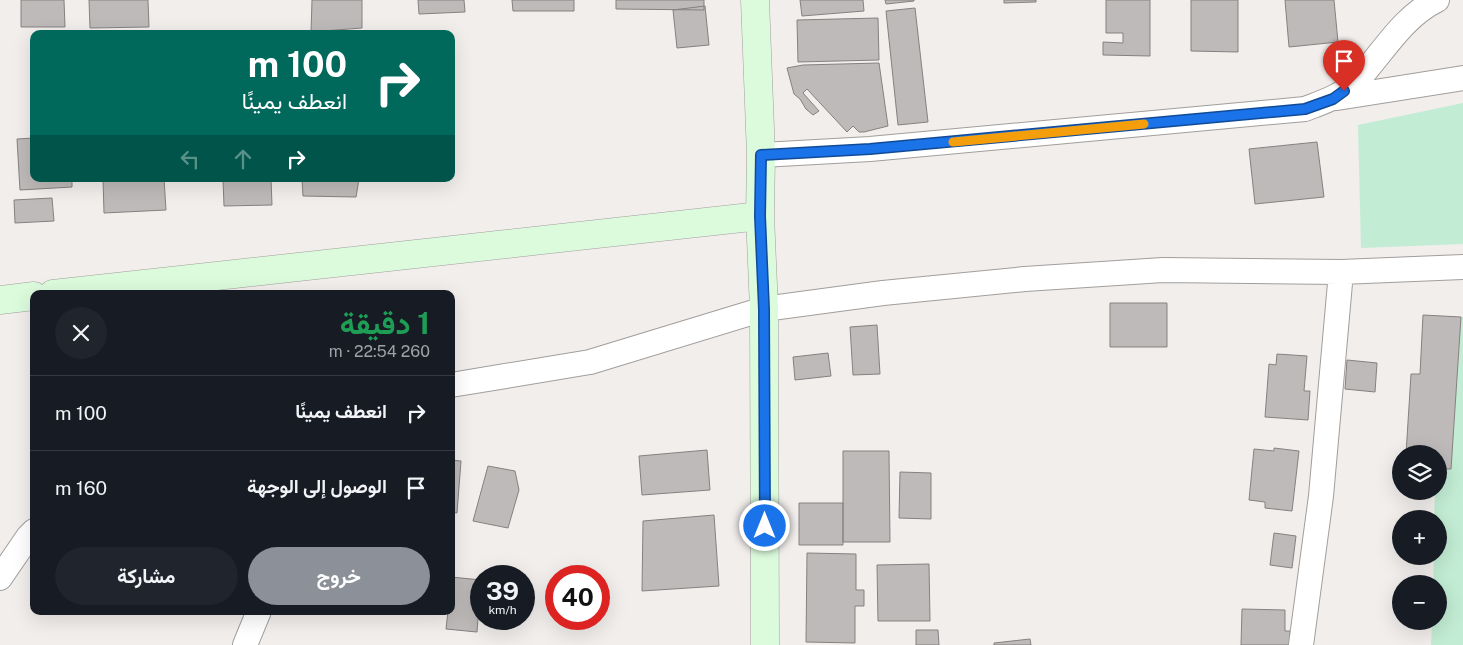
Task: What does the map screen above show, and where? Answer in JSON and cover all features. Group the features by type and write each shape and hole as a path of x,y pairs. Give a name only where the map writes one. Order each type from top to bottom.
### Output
{"street":[{"path":"755,0 764,309 765,645"},
{"path":"1333,99 1355,83 1402,26 1437,0"},
{"path":"761,155 870,149 1305,109 1333,99 1463,78"},
{"path":"89,290 760,216"},
{"path":"455,384 590,362 764,309 883,293 1025,279 1163,270 1341,272 1463,267"},
{"path":"1300,645 1321,496 1341,272"},
{"path":"0,300 30,296"},
{"path":"0,578 30,535"},
{"path":"245,645 257,615"}],"green space":[{"path":"1463,103 1463,244 1361,248 1358,125"},
{"path":"1461,317 1463,317 1463,645 1431,645 1432,630 1447,630 1447,575 1433,575 1434,565 1447,565 1447,510 1434,510 1435,500 1447,500 1447,469 1451,469"}],"building":[{"path":"21,0 64,0 65,27 21,27"},
{"path":"89,0 148,0 149,27 90,28"},
{"path":"312,0 362,0 362,28 311,30"},
{"path":"418,0 464,0 465,12 419,14"},
{"path":"512,0 574,0 574,11 513,11"},
{"path":"616,0 704,0 704,10 616,9"},
{"path":"800,0 863,0 864,11 802,16"},
{"path":"885,0 914,0 914,1 886,4"},
{"path":"1004,0 1036,0 1036,2 1004,3"},
{"path":"1106,0 1150,0 1150,56 1103,55 1103,42 1123,43 1123,33 1106,33"},
{"path":"1191,0 1238,0 1238,52 1191,51"},
{"path":"1285,0 1334,0 1338,42 1289,47"},
{"path":"705,6 709,45 677,48 673,10"},
{"path":"915,8 928,122 898,125 886,11"},
{"path":"878,18 879,60 798,62 797,20"},
{"path":"879,63 888,126 864,132 859,132 853,126 847,132 807,89 803,93 819,111 813,115 794,94 787,68 803,65"},
{"path":"30,138 30,182 72,182 72,187 20,190 17,139"},
{"path":"1317,142 1324,197 1255,204 1249,149"},
{"path":"103,182 164,182 166,210 104,213"},
{"path":"223,182 271,182 272,205 224,206"},
{"path":"302,182 358,182 356,197 303,196"},
{"path":"52,198 54,221 15,223 14,200"},
{"path":"1110,303 1167,303 1167,347 1110,347"},
{"path":"1423,315 1461,317 1451,469 1447,469 1447,445 1407,445 1411,374 1420,374"},
{"path":"877,325 880,374 853,375 850,327"},
{"path":"828,353 831,376 795,380 793,357"},
{"path":"1277,354 1307,356 1304,391 1310,391 1308,420 1265,417 1269,364 1276,365"},
{"path":"1347,360 1377,363 1375,392 1345,389"},
{"path":"1274,448 1299,451 1292,511 1265,508 1265,502 1249,500 1254,449 1274,451"},
{"path":"707,450 710,490 642,495 639,456"},
{"path":"843,451 889,451 890,542 843,542"},
{"path":"455,460 461,461 457,513 455,513"},
{"path":"488,466 515,471 519,490 508,528 473,521"},
{"path":"900,472 931,473 931,519 899,518"},
{"path":"799,503 843,503 843,545 799,545"},
{"path":"714,515 719,586 642,591 643,521"},
{"path":"1274,533 1296,536 1292,568 1270,565"},
{"path":"807,553 856,554 856,590 864,590 864,606 855,606 855,643 806,642"},
{"path":"929,564 930,621 878,621 877,565"},
{"path":"455,577 470,579 470,630 477,630 477,632 446,629 448,615 455,615"},
{"path":"1242,609 1285,610 1285,631 1290,631 1290,645 1241,645"},
{"path":"916,630 938,630 939,645 916,645"},
{"path":"1030,639 1031,645 994,645 994,643"}],"slow traffic":[{"path":"953,142 1144,124"}],"route":[{"path":"765,526 764,309 760,216 761,155 870,149 1305,109 1333,99 1344,91"}]}
